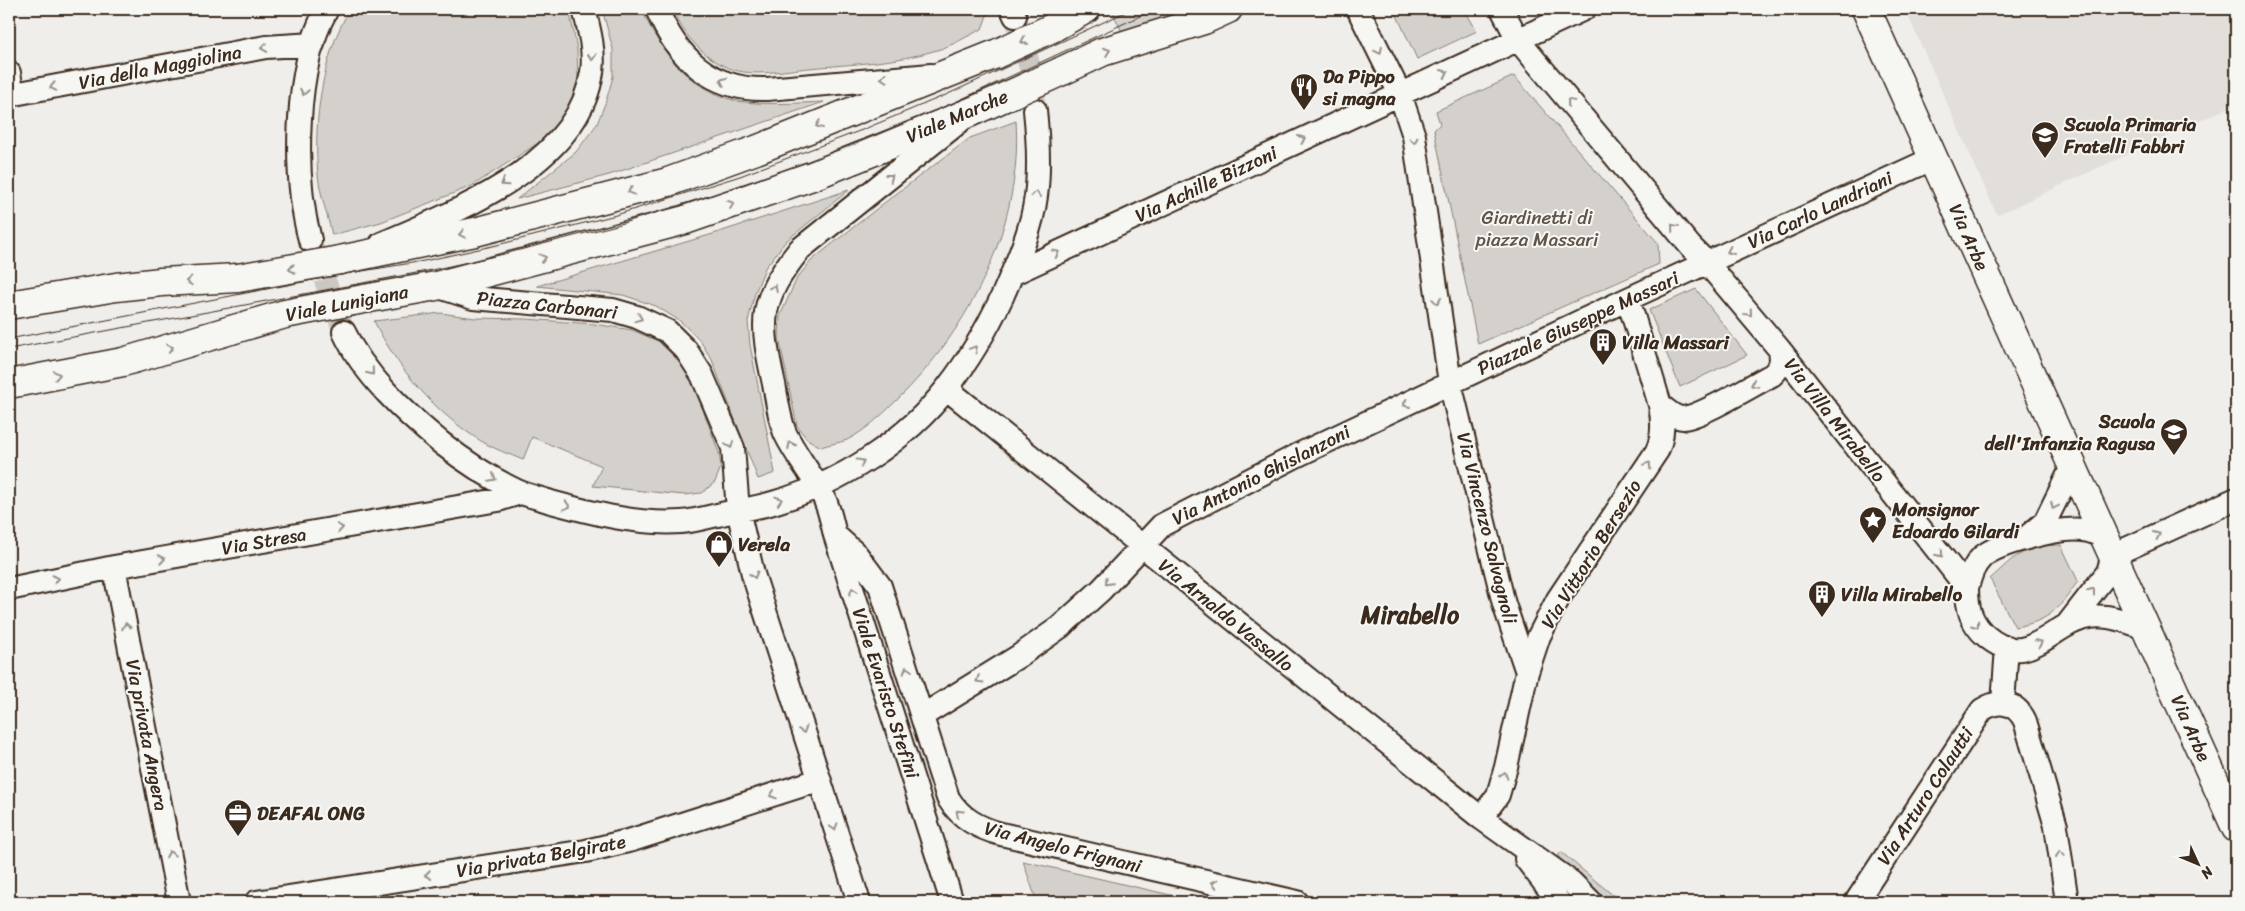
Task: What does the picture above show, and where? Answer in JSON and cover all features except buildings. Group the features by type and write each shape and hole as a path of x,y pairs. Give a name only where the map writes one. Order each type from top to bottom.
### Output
{"main road":[{"path":"9,305 116,287 161,282 238,278 347,258 475,232 668,182 756,150 996,54 1052,28 1086,9"},
{"name":"Viale Marche","path":"685,220 812,176 971,112 1102,52 1196,22 1228,9"},
{"name":"Via Arbe","path":"1866,9 2236,828"},
{"name":"Viale Lunigiana","path":"9,384 123,362 285,314 436,286 685,220"}],"street":[{"path":"310,240 301,202 299,149 302,97 313,44 327,9"},
{"path":"347,258 428,223 493,190 537,162 560,141 578,116 588,94 593,71 591,37 584,9"},
{"path":"657,9 672,41 689,60 716,79 741,88 767,89 950,73"},
{"path":"1358,9 1400,94 1414,136 1450,383"},
{"name":"Piazzale Giuseppe Massari","path":"1450,383 1707,263 1690,247 1518,40 1502,9"},
{"path":"1400,94 1584,9"},
{"name":"Via della Maggiolina","path":"11,95 266,47 313,44"},
{"path":"9,72 11,95"},
{"name":"Via Achille Bizzoni","path":"1012,274 1400,94"},
{"path":"344,332 352,348 386,391 417,423 480,471 520,493 586,512 652,521 682,522 776,502 818,486 863,462 891,442 921,416 947,389 974,350 1012,274 1036,198 1039,152 1035,110"},
{"path":"818,486 800,462 784,431 764,335 765,312 773,289 785,268 800,249 971,112"},
{"name":"Via Carlo Landriani","path":"1707,263 1934,158"},
{"name":"Via Villa Mirabello","path":"1707,263 1780,350 1967,588"},
{"name":"Piazza Carbonari","path":"436,286 473,298 613,310 637,317 667,331 686,350 702,375 733,448 738,510"},
{"name":"Via Vittorio Bersezio","path":"1481,818 1498,795 1527,672 1540,636 1558,599 1657,452 1663,430 1660,405 1628,299"},
{"path":"1660,405 1676,416 1683,418 1698,414 1772,375 1780,366 1782,359 1780,350"},
{"name":"Via Antonio Ghislanzoni","path":"922,716 1019,656 1060,627 1101,590 1162,525 1298,455 1450,383"},
{"name":"Via Vincenzo Salvagnoli","path":"1450,383 1504,604 1527,672"},
{"name":"Via Arnaldo Vassallo","path":"947,389 1481,818 1571,882 1591,902"},
{"path":"2024,539 2045,522 2072,464"},
{"name":"Viale Evaristo Stefini","path":"818,486 829,508 835,535 952,902"},
{"name":"Via Stresa","path":"9,589 114,567 463,507 498,500 520,493"},
{"path":"2146,629 2130,622 2092,616 2067,625 2034,647 2016,649 2007,647 1992,641 1979,630 1970,617 1967,603 1967,588 1972,572 1981,558 1992,549 2024,539 2080,529 2109,545 2236,499"},
{"path":"738,510 753,574 859,902"},
{"name":"Via Angelo Frignani","path":"835,535 857,555 880,586 948,798 954,808 972,823 1001,834 1297,902"},
{"path":"2067,625 2108,572 2109,545"},
{"name":"Via privata Angera","path":"114,567 179,902"},
{"path":"2007,647 2003,703 2017,708 2025,721 2056,826 2067,902"},
{"name":"Via Arturo Colautti","path":"1856,902 1982,710 1996,703 2003,703"},
{"name":"Via privata Belgirate","path":"256,902 586,851 632,840 819,780"},
{"name":"Via Arnaldo Vassallo","path":"1508,837 1559,902"}],"shaded area":[{"name":"Scuola Primaria Fratelli Fabbri","path":"1905,9 2236,9 2236,104 1997,215"}],"green space":[{"path":"350,9 569,9 577,49 578,78 572,99 561,120 546,138 472,186 381,222 332,235 320,190 317,133 326,68 340,27"},
{"path":"602,9 642,9 658,41 669,56 694,81 709,91 726,98 744,102 784,104 824,102 609,175 517,199 576,152 597,124 613,77 613,49"},
{"path":"673,9 989,10 982,29 937,50 905,58 758,73 729,68 703,52 688,36"},
{"path":"1115,9 1190,9 1123,34 1112,11"},
{"path":"1394,9 1464,9 1477,31 1417,59"},
{"name":"Giardinetti di piazza Massari","path":"1514,76 1658,243 1659,264 1478,344 1434,130 1440,124 1436,111"},
{"path":"1016,121 1016,160 1011,198 1001,236 969,308 923,372 880,416 847,440 821,447 807,439 797,426 779,338 780,316 797,278 812,260 970,138"},
{"path":"849,190 786,241 765,268 755,293 748,321 750,345 775,473 758,479 712,360 699,339 680,321 656,306 623,295 537,286 713,234"},
{"path":"1696,289 1747,355 1680,387 1649,310"},
{"path":"441,313 475,318 526,319 594,324 632,330 658,341 677,359 692,380 719,453 721,467 715,482 702,493 684,495 593,486 602,466 532,437 523,460 481,441 448,417 419,388 394,356 374,321"},
{"path":"2061,545 2078,581 2065,599 2052,612 2037,621 2015,627 1990,579 2012,559 2034,546"},
{"path":"1561,852 1621,902 1605,902 1594,896 1558,856"},
{"path":"1023,861 1201,902 1037,902"}],"tunnel":[{"path":"1015,16 1031,71 1034,101"},
{"path":"313,248 344,332"}],"tram line":[{"path":"9,339 344,274 424,261 616,215 740,176 862,130 948,94 1132,9"},
{"path":"9,349 427,271 500,255 617,225 743,185 855,144 951,104 1155,9"}],"place":[{"name":"Da Pippo si magna","path":"1304,111"},
{"name":"Scuola Primaria Fratelli Fabbri","path":"2045,159"},
{"name":"Villa Massari","path":"1603,366"},
{"name":"Scuola dell'Infanzia Ragusa","path":"2174,456"},
{"name":"Monsignor Edoardo Gilardi","path":"1873,544"},
{"name":"Verela","path":"719,568"},
{"name":"Villa Mirabello","path":"1822,618"},
{"name":"DEAFAL ONG","path":"238,837"}],"district":[{"name":"Mirabello","path":"1410,615"}]}
